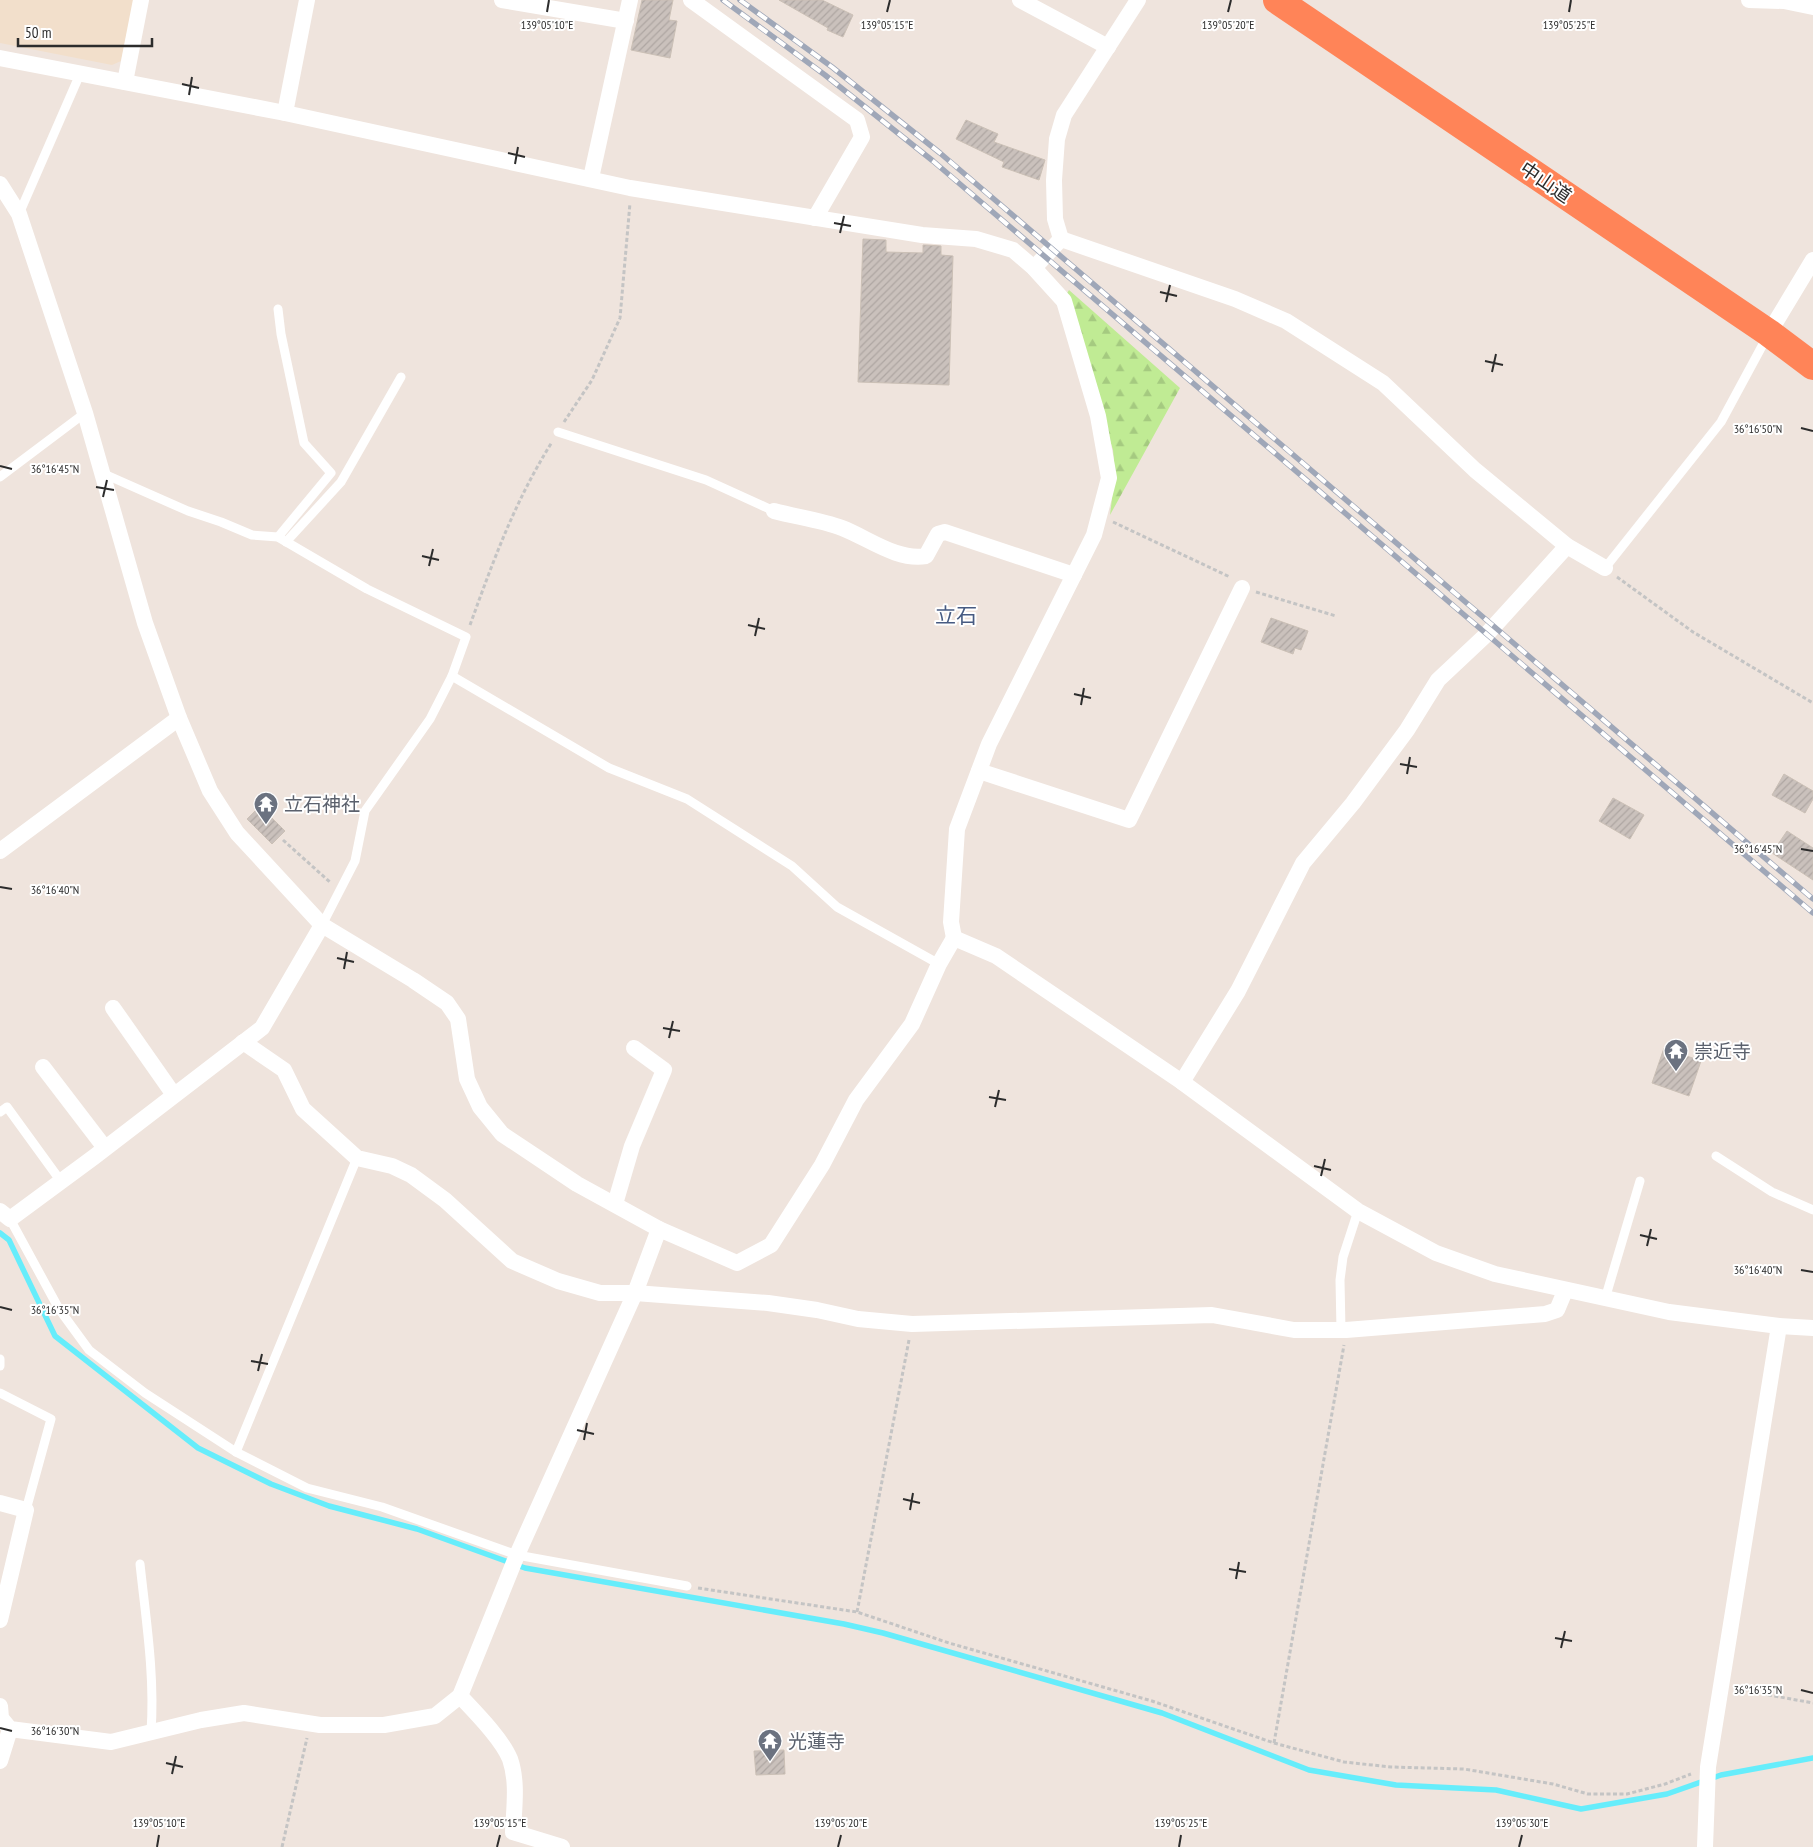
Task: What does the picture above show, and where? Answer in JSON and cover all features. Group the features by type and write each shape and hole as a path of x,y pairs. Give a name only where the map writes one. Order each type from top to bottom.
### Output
{"highway":[{"name":"中山道","path":"1277,0 1769,333 1813,366"}],"street":[{"path":"125,82 141,0"},
{"path":"285,113 308,0"},
{"path":"502,0 626,21"},
{"path":"591,178 630,0"},
{"path":"691,0 857,120 862,137 815,218"},
{"path":"1020,0 1108,47"},
{"path":"1062,239 1055,219 1057,139 1064,115 1138,0"},
{"path":"1749,0 1784,0 1813,7"},
{"path":"0,58 285,113 630,188 922,235 976,239 1013,250 1034,268 1064,301 1093,397 1109,478 1094,535 989,744 957,829 951,922 954,938 939,964 912,1024 856,1100 822,1165 771,1245 737,1263 659,1229 577,1184 502,1134 480,1107 467,1079 458,1019 447,1003 322,925 237,833 210,792 179,718 145,623 85,413 19,214 0,184"},
{"path":"1034,268 1062,239"},
{"path":"1062,239 1235,299 1286,321 1382,384 1474,470 1567,546 1605,568"},
{"path":"1769,333 1807,282 1813,260"},
{"path":"774,511 841,527 887,549 915,558 926,556 938,534 945,532 1074,575"},
{"path":"1182,1082 1238,991 1304,863 1359,796 1407,730 1438,680 1487,634 1567,546"},
{"path":"979,771 1129,820 1242,588"},
{"path":"0,851 179,718"},
{"path":"5,1215 60,1180 105,1148 262,1028 322,925"},
{"path":"954,938 996,956 1182,1082 1358,1211 1436,1253 1495,1274 1669,1312 1779,1326 1813,1328"},
{"path":"113,1008 174,1095"},
{"path":"243,1042 284,1070 303,1109 357,1158 392,1166 411,1175 444,1200 512,1261 558,1281 600,1293 635,1293 768,1303 817,1310 858,1319 912,1324 1212,1315 1294,1330 1344,1330 1545,1314 1557,1310 1565,1290"},
{"path":"615,1204 632,1146 664,1070 634,1048"},
{"path":"43,1068 105,1148"},
{"path":"0,1706 1,1718 10,1729 111,1742 201,1720 244,1713 320,1725 384,1726 435,1716 460,1696 517,1555 635,1293 659,1229"},
{"path":"1705,1847 1708,1767 1779,1326"},
{"path":"0,1503 26,1510 0,1620"},
{"path":"460,1696 485,1722 510,1759 515,1791 513,1832 562,1847"},
{"path":"0,1761 10,1729"}],"lane":[{"path":"19,214 80,74"},
{"path":"278,309 281,334 304,444 331,473 282,539"},
{"path":"1605,568 1721,422 1769,333"},
{"path":"282,539 341,482 401,377"},
{"path":"0,477 85,413"},
{"path":"558,432 706,480 774,511"},
{"path":"102,473 188,512 221,522 252,535 282,539 367,589 466,637 452,676 430,719 365,811 355,861 322,925"},
{"path":"452,676 609,768 687,799 792,866 837,907 939,964"},
{"path":"0,1112 7,1106 60,1180"},
{"path":"1716,1156 1772,1192 1813,1210"},
{"path":"236,1452 357,1158"},
{"path":"1605,1299 1640,1181"},
{"path":"1344,1330 1340,1280 1343,1257 1358,1211"},
{"path":"5,1215 59,1309 89,1350 145,1393 236,1452 307,1488 382,1507 517,1555 687,1586"},
{"path":"0,1359 0,1366"},
{"path":"0,1393 51,1419 26,1510"},
{"path":"140,1564 150,1659 153,1709 151,1732"}],"path":[{"path":"466,637 498,547 526,484 592,380 620,318 627,252 630,188"},
{"path":"1099,516 1232,578 1242,588 1336,616"},
{"path":"1605,568 1693,632 1813,703"},
{"path":"283,840 340,890"},
{"path":"857,1612 912,1324"},
{"path":"1274,1743 1344,1330"},
{"path":"687,1586 857,1612 1011,1662 1152,1701 1274,1743 1344,1762 1391,1767 1464,1769 1553,1784 1588,1794 1627,1794 1665,1784 1708,1767"},
{"path":"1721,1687 1813,1703"},
{"path":"282,1847 310,1723"}],"shaded area":[{"path":"0,0 134,0 121,61 112,65 0,43"}],"green space":[{"path":"1069,290 1180,388 1110,515 1115,473 1113,450 1066,295"}],"building":[{"path":"642,0 673,0 669,20 677,21 670,58 631,50"},
{"path":"779,0 822,0 853,15 843,37 827,30 828,28"},
{"path":"966,120 998,134 994,142 1045,160 1039,180 1002,167 1004,162 956,139"},
{"path":"863,239 886,240 886,252 923,253 923,245 926,245 941,246 941,255 953,256 949,385 858,382"},
{"path":"1271,618 1308,631 1301,650 1295,648 1293,654 1261,642"},
{"path":"1784,774 1813,791 1813,799 1805,813 1772,795"},
{"path":"1613,798 1644,815 1630,839 1599,821"},
{"name":"立石神社","path":"260,806 285,831 272,844 247,819"},
{"path":"1787,831 1813,848 1813,880 1772,853"},
{"name":"崇近寺","path":"1664,1048 1701,1061 1689,1096 1652,1083"},
{"name":"光蓮寺","path":"784,1750 785,1774 756,1775 754,1751"}],"waterway":[{"path":"0,1233 9,1240 55,1336 198,1448 271,1484 329,1506 417,1529 525,1568 844,1624 883,1633 1162,1713 1309,1770 1396,1785 1496,1790 1581,1809 1667,1794 1721,1775 1813,1758"}],"railway":[{"path":"723,0 825,75 933,161 1813,913"},
{"path":"740,0 832,67 940,153 1813,899"}],"place":[{"name":"立石神社","path":"266,825"},
{"name":"崇近寺","path":"1676,1072"},
{"name":"光蓮寺","path":"770,1762"}],"district":[{"name":"立石","path":"956,615"}]}
